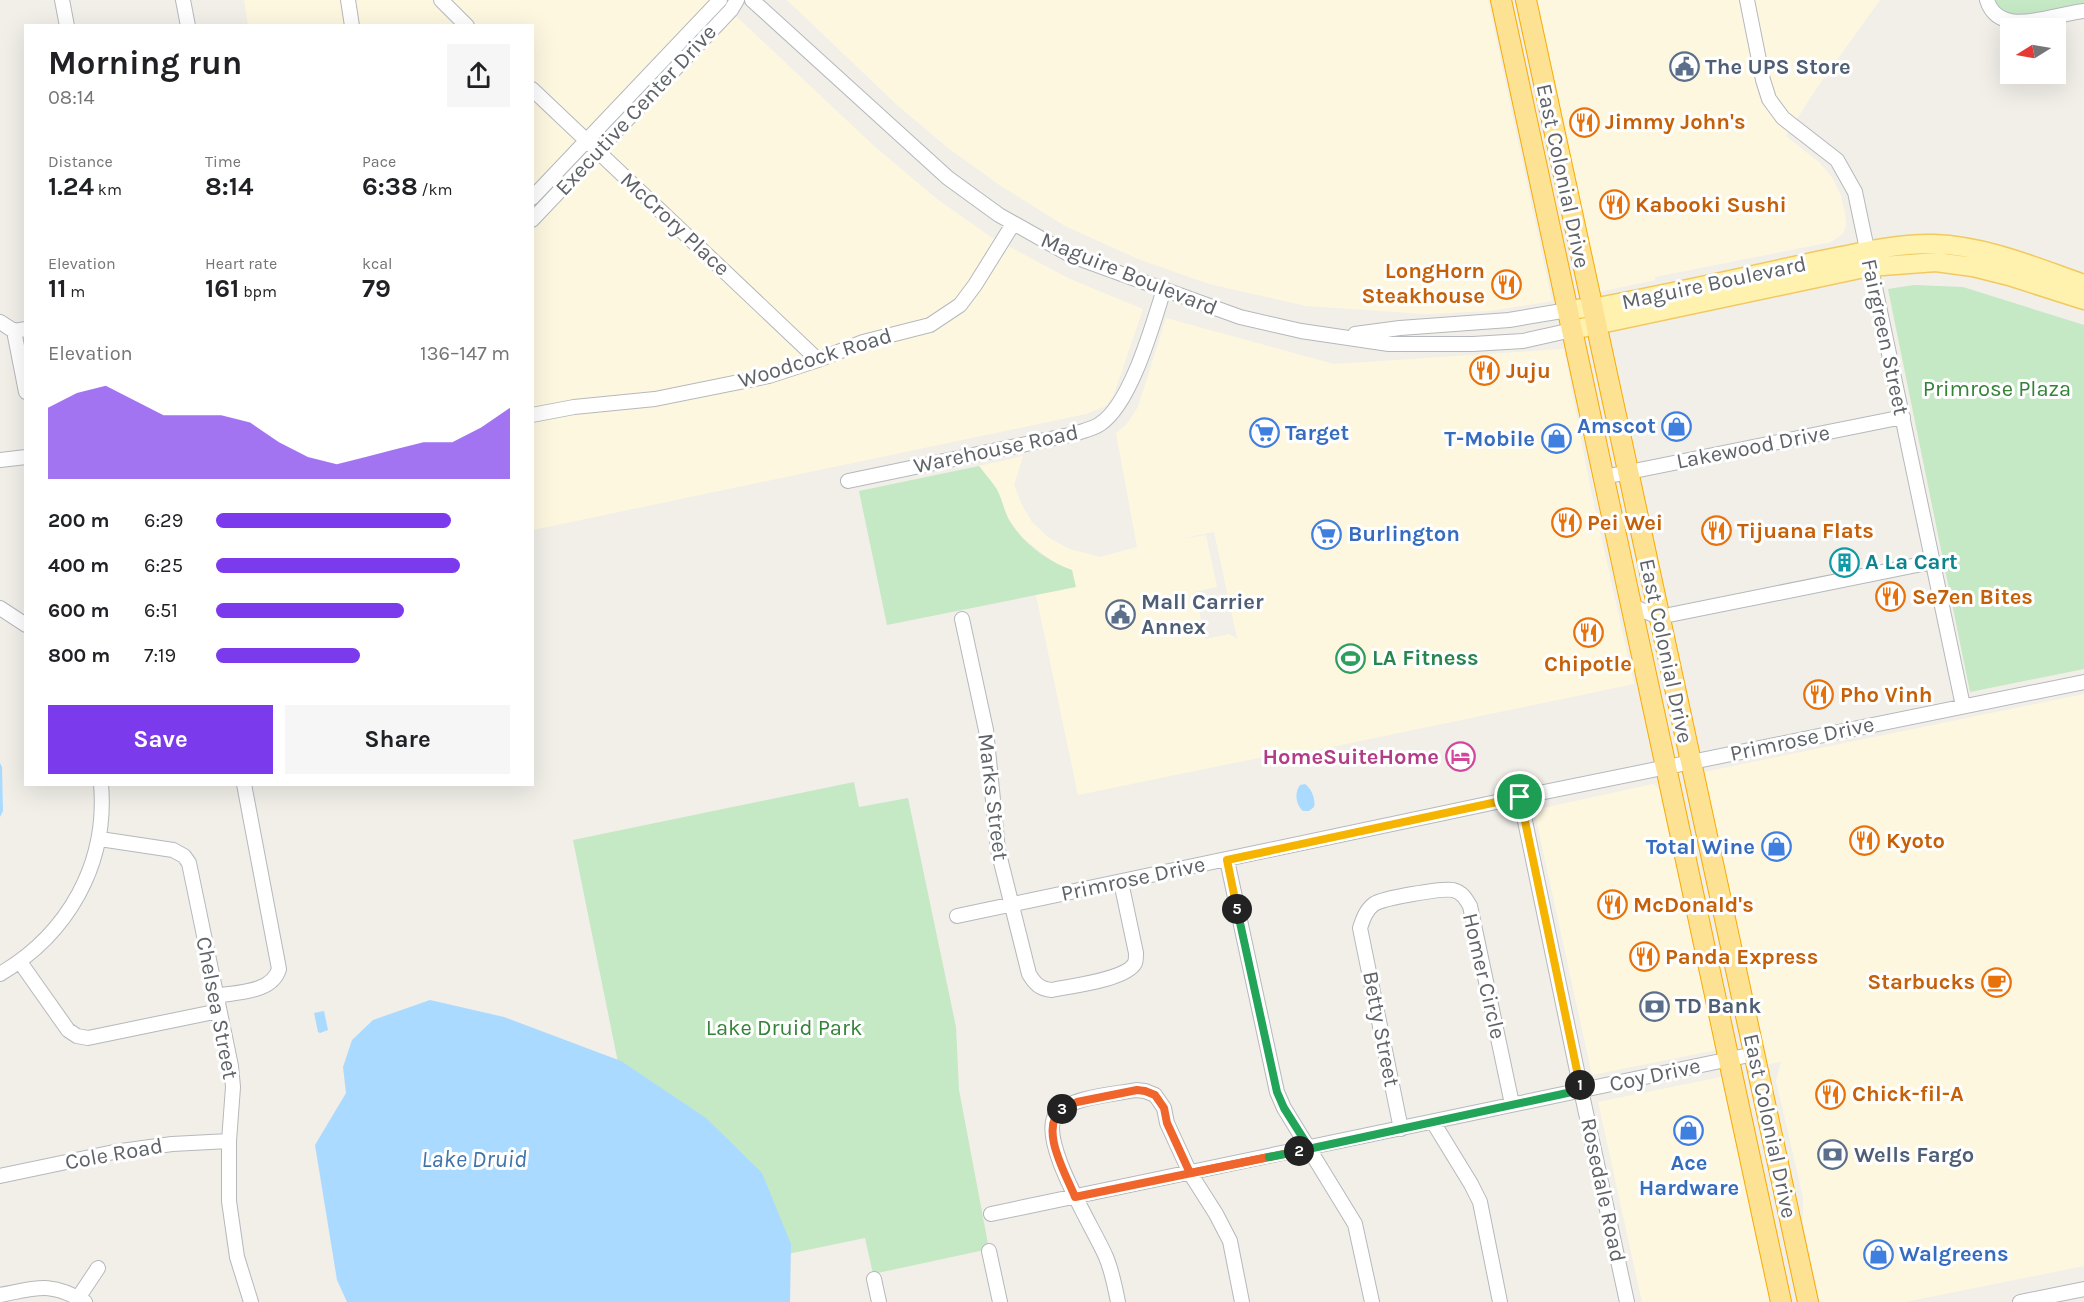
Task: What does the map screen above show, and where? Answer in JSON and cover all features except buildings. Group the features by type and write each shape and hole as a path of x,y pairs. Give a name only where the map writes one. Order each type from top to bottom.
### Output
{"highway":[{"name":"East Colonial Drive","path":"1501,0 1781,1302"},
{"path":"1516,0 1540,118 1554,130"},
{"name":"East Colonial Drive","path":"1526,0 1808,1302"}],"main road":[{"name":"Maguire Boulevard","path":"1572,330 1593,316 1868,259 1911,244 1936,244 1976,249 2084,284"},
{"name":"Maguire Boulevard","path":"1868,259 1936,262 1973,267 2084,300"},
{"name":"Maguire Boulevard","path":"1568,310 1593,316"}],"street":[{"path":"62,0 67,24"},
{"path":"183,0 188,24"},
{"path":"348,0 352,24"},
{"path":"441,0 465,24"},
{"name":"Executive Center Drive","path":"534,217 592,145 720,0"},
{"name":"Executive Center Drive","path":"534,196 592,145 731,10 737,0"},
{"name":"Maguire Boulevard","path":"752,0 948,178 1013,224 1072,256 1239,317 1338,337 1389,344 1473,344 1523,341 1572,330"},
{"name":"Fairgreen Street","path":"1747,0 1763,81 1769,99 1783,118 1837,160 1855,192 1963,706"},
{"path":"1987,0 1989,7 1999,17 2010,21 2024,22 2084,11"},
{"name":"McCrory Place","path":"534,91 818,360"},
{"name":"Woodcock Road","path":"534,415 655,399 778,374 862,342 930,325 960,305 1013,224"},
{"name":"Warehouse Road","path":"848,481 1074,434 1100,424 1117,407 1131,382 1164,290"},
{"name":"Maguire Boulevard","path":"1338,337 1401,328 1509,320 1568,310"},
{"path":"0,322 20,330 24,371"},
{"name":"Lakewood Drive","path":"1604,477 1903,417"},
{"path":"0,460 24,457"},
{"path":"1632,606 1659,617 1932,562"},
{"path":"0,608 24,624"},
{"name":"Marks Street","path":"962,619 986,730 998,850 1029,974 1034,983 1043,989 1052,990 1116,976 1134,964 1136,953 1120,882"},
{"name":"Primrose Drive","path":"957,916 1520,797 2084,682"},
{"path":"0,974 20,962 56,929 85,883 100,840 101,786"},
{"path":"216,996 263,987 272,983 279,969 244,786"},
{"name":"Rosedale Road","path":"1520,797 1628,1302"},
{"name":"Chelsea Street","path":"100,840 173,850 184,856 189,863 231,1066 233,1087 229,1141 229,1201 237,1257 251,1302"},
{"path":"1227,860 1277,1092 1284,1108 1355,1224 1372,1302"},
{"name":"Homer Circle","path":"1360,928 1365,914 1375,904 1385,900 1441,890 1454,890 1463,895 1470,906 1512,1104"},
{"name":"Betty Street","path":"1360,928 1401,1129"},
{"path":"20,962 68,1030 77,1036 88,1038 219,1011"},
{"name":"Coy Drive","path":"991,1214 1310,1149 1754,1054"},
{"path":"1118,1302 1107,1258 1075,1197 1052,1139 1052,1124 1056,1113 1067,1105 1137,1090 1155,1095 1164,1108 1167,1123 1190,1173 1230,1241 1242,1302"},
{"path":"1433,1122 1472,1184 1480,1202 1500,1302"},
{"name":"Cole Road","path":"0,1176 114,1152 172,1143 229,1141"},
{"path":"989,1251 1000,1302"},
{"path":"0,1295 41,1287 66,1291 81,1300 98,1268"},
{"path":"874,1279 879,1302"},
{"path":"2020,1302 2084,1289"}],"shaded area":[{"path":"244,0 719,0 874,146 937,199 991,237 1070,279 1143,309 1114,394 1106,406 1086,414 534,530 534,24 248,24"},
{"path":"787,0 1488,0 1552,301 1490,311 1426,314 1306,306 1209,284 1138,259 1065,226 998,184 948,148 896,104"},
{"path":"1537,0 1880,0 1816,89 1786,136 1820,163 1833,179 1841,196 1845,214 1846,225 1843,234 1831,242 1655,277 1655,280 1599,292"},
{"path":"1166,318 1334,364 1564,349 1590,486 1634,684 1264,761 1263,757 1078,795 1036,595 1075,587 1072,570 1056,564 1024,539 1009,520 997,489 979,466 1023,456 1014,485 1023,507 1032,522 1049,538 1070,549 1100,557 1137,547 1116,433 1126,425 1138,407","holes":["1214,532 1237,638 1229,634 1205,639 1195,592 1217,587 1206,535 1175,540"]},
{"path":"2084,694 2084,1266 1905,1302 1820,1302 1803,1224 1803,1197 1776,1081 1781,1062 1764,1065 1704,772"},
{"path":"1653,784 1659,788 1716,1050 1592,1075 1534,810"},
{"path":"1721,1077 1770,1302 1642,1302 1598,1102"}],"green space":[{"path":"1990,0 2084,0 2084,4 2026,17 2010,17"},
{"name":"Primrose Plaza","path":"1914,285 1963,287 2084,325 2084,669 1970,692 1888,289"},
{"path":"979,466 1000,495 1013,527 1027,543 1044,556 1072,570 1076,587 887,625 859,491"},
{"name":"Lake Druid Park","path":"854,782 859,807 908,798 956,1027 959,1090 989,1249 873,1274 865,1238 662,1280 573,840"}],"water":[{"path":"0,763 3,811 0,817"},
{"path":"1305,784 1311,791 1314,801 1314,807 1309,811 1303,811 1297,799 1298,788"},
{"name":"Lake Druid","path":"430,1000 504,1017 621,1061 706,1118 762,1173 791,1244 790,1302 347,1302 337,1280 315,1145 346,1093 343,1067 352,1040 373,1020"},
{"path":"324,1011 328,1030 320,1033 314,1013"}],"place":[{"name":"The UPS Store","path":"1684,67"},
{"name":"Jimmy John's","path":"1584,122"},
{"name":"Kabooki Sushi","path":"1614,205"},
{"name":"LongHorn Steakhouse","path":"1506,284"},
{"name":"Juju","path":"1485,371"},
{"name":"Amscot","path":"1677,426"},
{"name":"Target","path":"1264,433"},
{"name":"T-Mobile","path":"1556,439"},
{"name":"Pei Wei","path":"1566,523"},
{"name":"Tijuana Flats","path":"1716,531"},
{"name":"Burlington","path":"1327,534"},
{"name":"A La Cart","path":"1844,562"},
{"name":"Se7en Bites","path":"1891,597"},
{"name":"Mall Carrier Annex","path":"1120,615"},
{"name":"Chipotle","path":"1588,632"},
{"name":"LA Fitness","path":"1351,658"},
{"name":"Pho Vinh","path":"1819,695"},
{"name":"HomeSuiteHome","path":"1460,757"},
{"name":"Kyoto","path":"1865,841"},
{"name":"Total Wine","path":"1776,847"},
{"name":"McDonald's","path":"1612,905"},
{"name":"Panda Express","path":"1644,957"},
{"name":"Starbucks","path":"1996,982"},
{"name":"TD Bank","path":"1654,1006"},
{"name":"Chick-fil-A","path":"1831,1094"},
{"name":"Ace Hardware","path":"1689,1131"},
{"name":"Wells Fargo","path":"1833,1155"},
{"name":"Walgreens","path":"1878,1254"}],"route":[{"path":"1520,797 1227,860 1277,1092 1284,1108 1310,1149 1075,1197 1052,1139 1052,1124 1056,1113 1067,1105 1077,1102 1137,1090 1155,1095 1164,1108 1167,1123 1190,1173 1310,1149 1581,1090 1520,797"}]}
